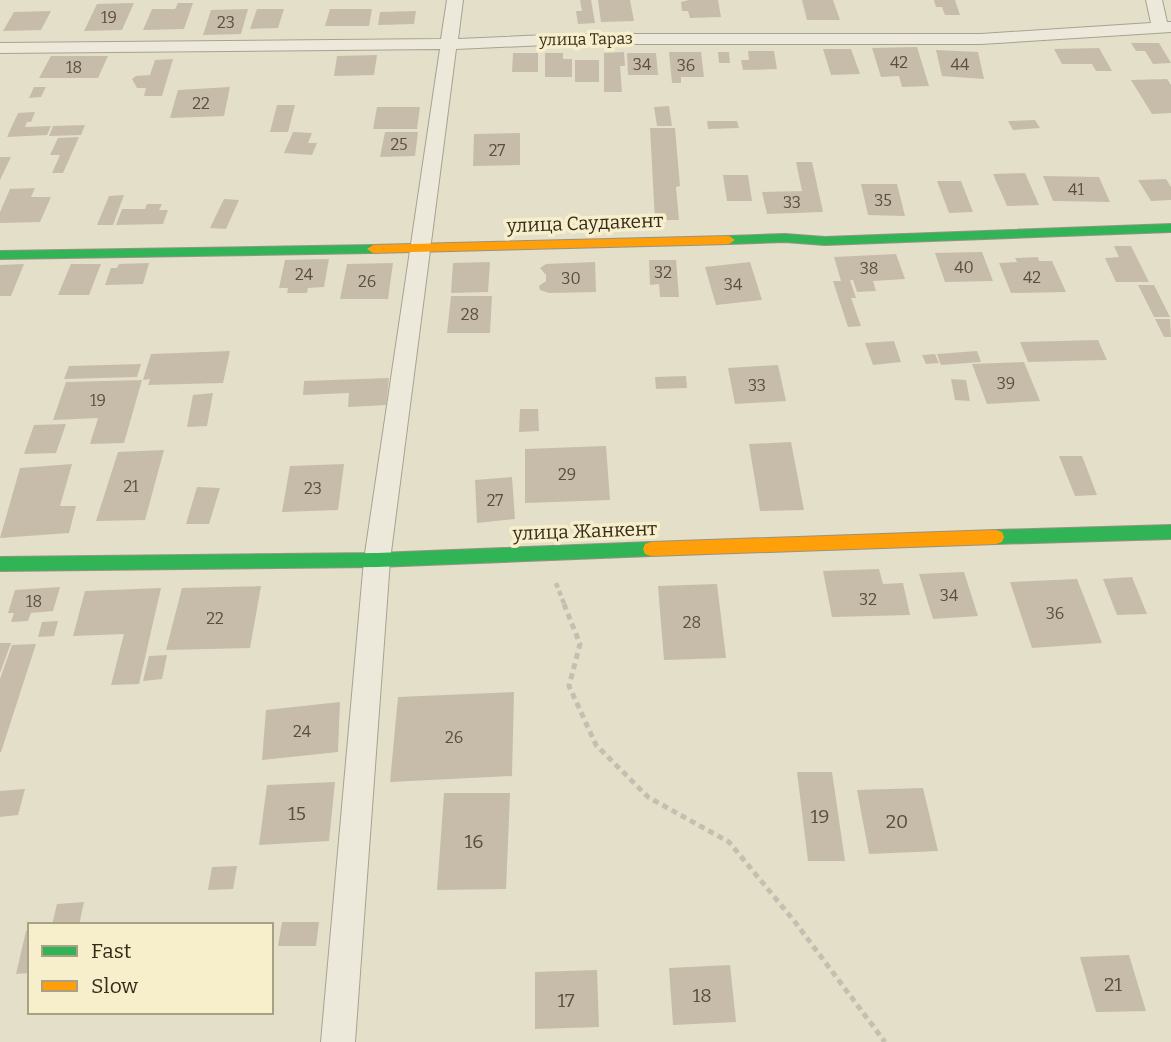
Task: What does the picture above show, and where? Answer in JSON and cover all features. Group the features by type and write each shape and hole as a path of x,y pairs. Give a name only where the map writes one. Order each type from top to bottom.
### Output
{"street":[{"path":"338,1042 377,560 456,0"},
{"path":"1154,0 1165,27"},
{"name":"улица Тараз","path":"0,48 451,44 582,39 981,39 1165,27"},
{"name":"улица Саудакент","path":"0,255 422,248 785,238 825,240 1171,228"},
{"name":"улица Жанкент","path":"0,564 377,560 827,542 1171,532"}],"path":[{"path":"540,555 561,592 580,644 569,685 596,745 648,797 729,842 795,922 885,1042"}],"building":[{"path":"580,0 591,0 595,23 578,24 576,11 582,11"},
{"path":"598,0 630,0 634,21 601,22"},
{"path":"718,0 721,17 690,18 688,11 682,11 681,2"},
{"path":"802,0 833,0 840,20 807,20"},
{"path":"934,0 955,0 960,15 945,15 942,7 936,7"},
{"path":"134,3 122,30 84,31 97,4"},
{"path":"178,3 193,3 184,29 143,30 152,9 175,9"},
{"path":"248,9 241,34 203,35 211,10"},
{"path":"257,9 284,9 278,28 250,29"},
{"path":"330,9 372,9 369,26 325,26"},
{"path":"51,11 41,30 3,31 14,12"},
{"path":"416,11 414,24 378,25 380,12"},
{"path":"1131,43 1159,43 1171,63 1153,64 1145,51 1136,51"},
{"path":"917,47 929,86 902,87 899,76 881,77 872,48"},
{"path":"1099,48 1112,71 1096,71 1092,64 1062,64 1054,49"},
{"path":"823,49 851,49 860,74 831,75"},
{"path":"936,50 978,52 984,79 942,76"},
{"path":"748,51 774,51 777,69 743,70 741,60 749,60"},
{"path":"624,52 625,66 620,66 622,92 604,92 604,53"},
{"path":"669,52 701,52 704,77 681,77 681,83 672,83"},
{"path":"718,52 729,52 730,63 719,63"},
{"path":"513,53 538,53 538,72 512,72"},
{"path":"545,53 563,53 563,59 572,59 572,77 545,77"},
{"path":"627,53 656,53 658,75 628,75"},
{"path":"377,55 374,75 334,76 337,56"},
{"path":"51,56 108,56 98,78 39,78"},
{"path":"173,59 162,96 144,96 146,88 137,88 132,79 150,75 155,60"},
{"path":"575,60 599,60 599,82 575,82"},
{"path":"1167,79 1171,85 1171,113 1152,114 1131,80"},
{"path":"34,87 46,87 41,97 29,98"},
{"path":"230,87 224,116 170,118 178,90"},
{"path":"277,105 295,105 288,132 270,132"},
{"path":"669,106 672,126 657,126 654,107"},
{"path":"377,107 420,107 417,129 373,129"},
{"path":"35,112 31,122 27,122 25,127 51,126 47,135 7,137 18,113"},
{"path":"1035,120 1040,128 1013,130 1008,121"},
{"path":"707,121 737,121 739,128 708,129"},
{"path":"85,125 81,135 49,136 53,126"},
{"path":"650,128 675,128 680,186 676,187 679,220 655,220"},
{"path":"293,132 312,133 308,143 317,143 312,155 284,153"},
{"path":"385,132 418,132 415,156 380,157"},
{"path":"520,133 520,165 473,166 474,134"},
{"path":"79,137 63,173 52,173 60,155 50,155 58,138"},
{"path":"0,157 11,157 0,180"},
{"path":"796,162 812,162 823,212 767,214 762,192 802,191"},
{"path":"1025,173 1039,205 1007,206 993,174"},
{"path":"723,175 748,175 752,201 727,201"},
{"path":"1043,176 1099,177 1110,202 1053,201"},
{"path":"1166,179 1171,187 1171,200 1151,201 1138,180"},
{"path":"937,181 961,181 973,212 949,213"},
{"path":"861,184 897,184 905,216 868,215"},
{"path":"35,188 31,197 51,197 40,222 0,223 0,212 10,189"},
{"path":"124,195 113,225 97,225 109,196"},
{"path":"224,199 239,200 226,229 210,228"},
{"path":"147,204 162,204 159,210 168,210 163,224 116,225 122,209 145,209"},
{"path":"1114,246 1131,246 1149,282 1116,282 1105,258 1119,257"},
{"path":"982,252 993,281 945,282 935,253"},
{"path":"896,254 905,279 873,281 876,291 857,292 853,280 850,280 856,298 851,298 861,326 848,327 833,281 841,281 834,257"},
{"path":"1038,257 1039,261 1052,261 1066,292 1011,293 999,263 1017,262 1015,258"},
{"path":"329,259 324,287 308,288 307,293 287,293 288,288 279,288 285,260"},
{"path":"649,260 676,260 679,297 660,297 659,284 650,285"},
{"path":"490,262 488,292 451,293 453,263"},
{"path":"595,262 596,292 549,293 540,290 539,286 546,281 546,275 540,268 546,264"},
{"path":"750,262 762,300 716,305 705,267"},
{"path":"149,263 143,284 105,285 111,268 117,268 119,264"},
{"path":"393,263 388,299 340,299 347,264"},
{"path":"24,264 11,296 0,296 0,265"},
{"path":"71,264 101,264 89,295 58,295"},
{"path":"1138,285 1154,285 1170,317 1154,317"},
{"path":"451,296 492,296 490,333 447,333"},
{"path":"1155,319 1170,319 1171,337 1164,337"},
{"path":"1098,340 1107,360 1028,362 1020,342"},
{"path":"894,341 901,362 873,365 865,343"},
{"path":"230,351 223,383 148,385 150,379 143,380 151,354"},
{"path":"977,351 981,362 941,365 937,354"},
{"path":"935,354 939,363 926,364 922,355"},
{"path":"1024,362 1040,401 987,404 972,364"},
{"path":"141,364 137,377 64,379 69,366"},
{"path":"778,365 786,401 735,404 728,368"},
{"path":"686,376 687,388 656,389 655,377"},
{"path":"389,378 386,405 348,407 349,393 303,395 304,381"},
{"path":"951,379 966,380 970,401 955,400"},
{"path":"142,380 124,443 90,444 98,418 53,420 66,382"},
{"path":"213,393 207,426 187,427 193,395"},
{"path":"520,409 538,409 539,431 519,432"},
{"path":"66,424 56,453 24,454 34,425"},
{"path":"791,442 804,510 760,511 749,444"},
{"path":"606,446 610,500 525,503 525,449"},
{"path":"164,450 145,520 96,521 118,452"},
{"path":"1059,456 1082,456 1097,495 1075,496"},
{"path":"72,464 60,506 76,506 69,533 0,538 20,468"},
{"path":"344,464 338,510 282,512 290,466"},
{"path":"512,477 515,519 477,523 475,480"},
{"path":"197,487 220,488 209,524 186,524"},
{"path":"879,569 883,584 903,583 910,615 832,617 823,571"},
{"path":"964,572 978,616 933,619 919,574"},
{"path":"1132,577 1147,614 1117,615 1103,579"},
{"path":"1077,579 1102,643 1032,648 1010,582"},
{"path":"717,584 726,658 664,660 658,586"},
{"path":"261,586 250,648 166,650 182,588"},
{"path":"60,587 53,611 31,613 28,621 11,622 14,613 8,613 15,590"},
{"path":"161,588 139,684 111,685 124,634 73,636 85,591"},
{"path":"58,621 54,636 38,637 42,622"},
{"path":"0,643 11,643 0,673"},
{"path":"36,644 0,752 0,679 12,645"},
{"path":"167,655 162,679 143,681 149,656"},
{"path":"514,692 512,776 390,782 398,697"},
{"path":"340,702 338,752 262,760 266,710"},
{"path":"797,772 832,772 845,861 808,861"},
{"path":"335,782 329,841 259,845 267,785"},
{"path":"923,788 938,851 869,854 857,790"},
{"path":"25,789 18,815 0,817 0,791"},
{"path":"444,793 510,793 506,889 437,890"},
{"path":"237,866 233,889 208,890 212,867"},
{"path":"84,902 79,923 52,923 57,904"},
{"path":"282,922 319,922 316,946 278,946"},
{"path":"26,931 28,931 28,973 16,974"},
{"path":"1129,955 1146,1011 1096,1012 1080,957"},
{"path":"730,965 736,1022 673,1025 669,968"},
{"path":"597,970 599,1027 535,1029 535,972"}],"traffic: fast":[{"path":"729,240 785,238 825,241 1171,228"},
{"path":"0,255 373,249"},
{"path":"996,537 1171,532"},
{"path":"0,564 377,560 651,549"}],"traffic: slow":[{"path":"373,249 729,240"},
{"path":"651,549 996,537"}]}
